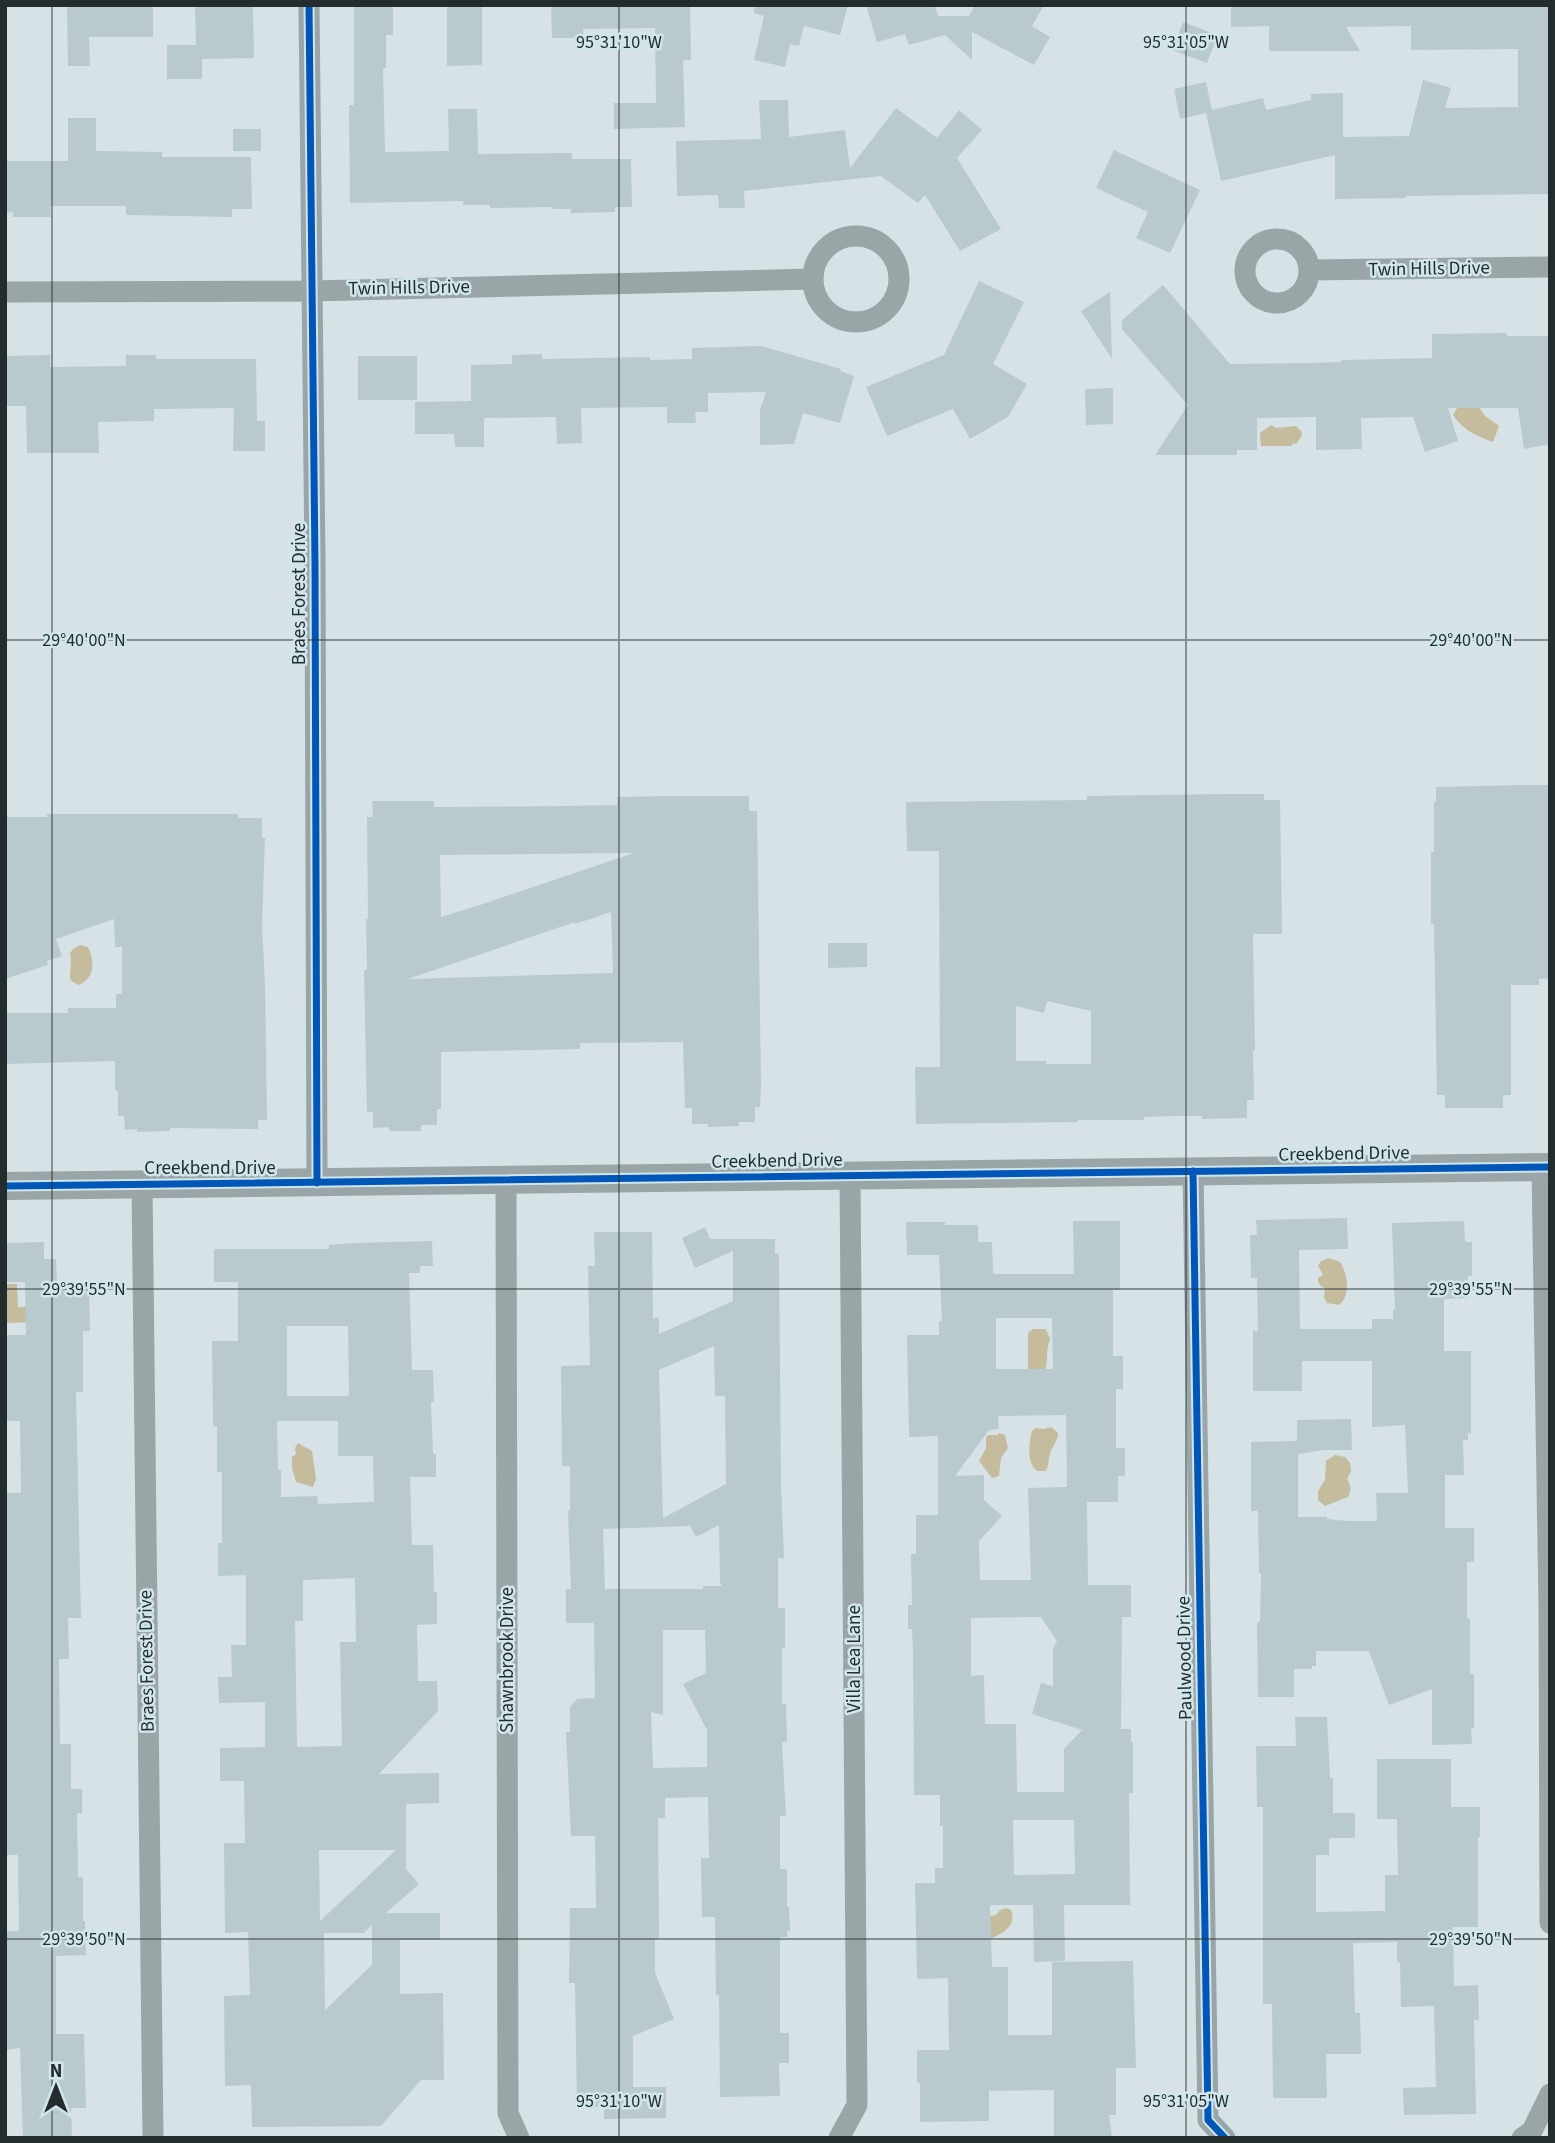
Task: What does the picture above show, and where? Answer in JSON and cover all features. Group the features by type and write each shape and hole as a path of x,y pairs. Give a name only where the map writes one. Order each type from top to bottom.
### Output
{"street":[{"name":"Braes Forest Drive","path":"309,5 317,1183"},
{"path":"856,236 873,239 887,248 897,262 900,279 897,296 887,310 873,320 856,323 839,319 825,310 816,296 812,279 816,262 825,248 840,239 856,236"},
{"name":"Twin Hills Drive","path":"1309,270 1550,267"},
{"name":"Twin Hills Drive","path":"5,292 312,290 812,279"},
{"path":"1546,1167 1550,1923"},
{"name":"Creekbend Drive","path":"5,1186 1546,1167"},
{"name":"Paulwood Drive","path":"1193,1171 1208,2120 1225,2138"},
{"name":"Villa Lea Lane","path":"839,2138 857,2105 850,1175"},
{"name":"Shawnbrook Drive","path":"506,1180 508,2113 519,2138"},
{"name":"Braes Forest Drive","path":"142,1184 153,2138"},
{"path":"1522,2138 1532,2131 1550,2094"}],"shaded area":[{"path":"1460,403 1479,407 1485,416 1499,426 1493,442 1461,425 1453,415"},
{"path":"1271,425 1276,428 1296,426 1302,432 1301,437 1292,446 1261,446 1260,433"},
{"path":"80,945 88,947 92,969 88,978 79,985 71,981 70,953"},
{"path":"1329,1258 1340,1262 1345,1273 1347,1291 1339,1305 1327,1303 1324,1297 1325,1288 1318,1282 1318,1278 1323,1275 1318,1266 1321,1261"},
{"path":"5,1284 17,1284 18,1307 40,1306 40,1322 5,1323"},
{"path":"1033,1329 1046,1329 1050,1339 1044,1375 1028,1374 1028,1333"},
{"path":"1051,1427 1058,1433 1057,1439 1046,1471 1037,1471 1030,1458 1032,1431 1035,1428"},
{"path":"988,1435 1005,1435 1008,1448 1001,1458 999,1476 992,1478 979,1461 986,1448"},
{"path":"298,1443 312,1451 316,1479 313,1487 296,1482 292,1457 296,1454"},
{"path":"1335,1455 1345,1457 1350,1463 1351,1471 1347,1479 1350,1492 1348,1497 1325,1506 1318,1500 1318,1491 1325,1480 1326,1461"},
{"path":"1006,1908 1011,1910 1010,1925 990,1939 986,1917 996,1915"}],"building":[{"path":"67,5 153,5 153,37 89,37 90,66 68,66"},
{"path":"253,5 254,58 202,59 202,79 167,79 167,45 196,45 195,6"},
{"path":"354,5 393,5 393,35 386,35 386,68 383,68 385,152 449,151 448,109 477,109 478,154 572,153 572,159 631,159 632,207 615,207 615,212 571,213 571,209 553,207 490,208 490,205 463,205 463,201 350,203 349,105 354,105"},
{"path":"447,5 482,5 482,65 447,66"},
{"path":"551,5 690,5 691,60 683,60 685,127 614,129 614,103 656,103 655,28 583,29 584,38 552,38"},
{"path":"755,5 848,5 840,35 804,26 799,46 790,44 785,67 754,60 764,16 754,13"},
{"path":"866,5 935,5 938,16 969,16 975,5 1044,5 1032,26 1050,37 1034,65 972,32 972,60 945,35 909,45 905,34 877,42"},
{"path":"1231,5 1550,5 1550,194 1335,199 1335,155 1221,181 1206,113 1180,119 1174,89 1206,82 1212,110 1263,98 1266,110 1311,100 1311,94 1343,93 1343,137 1409,136 1423,80 1451,88 1445,108 1518,107 1518,49 1411,50 1411,26 1346,27 1360,51 1269,51 1269,26 1231,27"},
{"path":"1183,22 1218,35 1207,63 1172,50"},
{"path":"759,100 788,100 789,137 845,130 850,168 896,108 937,138 959,110 982,130 957,158 1001,229 960,251 925,195 918,203 881,176 744,191 745,208 719,208 718,195 677,196 676,141 761,139"},
{"path":"68,118 96,118 96,151 162,152 162,157 251,157 252,209 232,209 232,217 126,215 126,206 50,206 51,217 13,217 13,212 5,213 5,161 68,161"},
{"path":"233,129 261,129 261,151 233,151"},
{"path":"1114,150 1200,190 1170,253 1136,238 1148,212 1096,188"},
{"path":"979,281 1024,302 993,364 1027,384 1008,417 970,439 953,409 887,436 866,387 944,355"},
{"path":"1163,285 1230,364 1432,358 1432,334 1507,333 1507,336 1550,336 1550,444 1524,449 1518,408 1448,408 1458,441 1425,452 1413,417 1361,418 1362,449 1316,450 1316,417 1257,418 1257,450 1237,450 1237,455 1155,455 1188,405 1122,329 1122,320"},
{"path":"1110,292 1112,359 1081,311"},
{"path":"761,346 841,369 840,371 854,376 840,423 803,413 794,444 760,445 760,410 766,392 708,393 708,412 695,412 696,423 667,423 667,407 581,408 582,443 557,444 556,417 484,418 484,447 455,447 454,434 415,434 415,402 471,401 471,365 512,364 512,355 542,354 542,359 692,359 692,348"},
{"path":"50,355 50,367 126,366 126,355 156,355 156,359 256,359 257,421 265,421 265,451 233,451 234,408 154,409 154,421 98,422 99,453 27,453 26,406 5,406 5,356"},
{"path":"358,356 417,356 417,400 358,400"},
{"path":"1113,388 1113,424 1086,425 1085,389"},
{"path":"1550,785 1550,978 1539,979 1539,985 1511,985 1511,1095 1503,1095 1503,1108 1445,1108 1445,1095 1437,1095 1434,924 1431,924 1431,852 1434,852 1436,787"},
{"path":"1264,794 1264,800 1280,800 1282,934 1253,934 1254,1100 1247,1100 1247,1118 1202,1119 1202,1116 1175,1116 1144,1117 1144,1120 916,1124 915,1067 940,1067 939,851 907,851 906,802 1087,800 1087,796","holes":["1047,1001 1091,1011 1091,1064 1016,1061 1016,1006 1044,1013"]},
{"path":"749,796 749,811 757,811 761,1081 760,1107 755,1107 755,1122 739,1122 739,1126 708,1127 708,1124 692,1124 692,1108 685,1108 683,1042 580,1043 580,1049 441,1052 441,1109 437,1109 437,1125 421,1125 421,1131 373,1128 373,1112 367,1112 364,970 367,970 368,919 367,817 373,817 372,801 434,801 434,807 569,806 617,805 617,797","holes":["634,853 480,905 441,917 440,855","611,912 613,973 408,979 575,922"]},
{"path":"47,814 238,814 238,818 262,818 262,838 265,838 262,926 267,1120 258,1120 258,1129 125,1130 124,1116 118,1116 115,1061 5,1064 5,1013 68,1013 68,1008 116,1008 116,994 122,994 122,947 115,947 114,919 56,939 62,956 47,961 48,965 5,979 5,817 47,817"},
{"path":"828,943 867,943 867,967 828,968"},
{"path":"1347,1218 1348,1249 1299,1250 1300,1329 1372,1329 1372,1319 1393,1319 1392,1223 1464,1221 1465,1242 1472,1242 1472,1276 1468,1276 1468,1298 1444,1299 1444,1351 1471,1351 1471,1433 1468,1433 1468,1440 1463,1440 1464,1475 1445,1475 1445,1528 1474,1528 1474,1562 1467,1562 1470,1674 1474,1674 1472,1744 1432,1745 1432,1689 1389,1705 1369,1651 1316,1651 1316,1666 1312,1666 1312,1669 1294,1669 1294,1697 1258,1697 1257,1622 1260,1622 1261,1573 1258,1511 1251,1511 1251,1442 1297,1441 1297,1420 1351,1419 1352,1450 1298,1454 1298,1517 1377,1521 1376,1493 1408,1493 1405,1425 1372,1427 1372,1361 1302,1361 1302,1391 1253,1391 1253,1331 1258,1331 1257,1278 1251,1278 1250,1235 1257,1235 1256,1220"},
{"path":"1073,1221 1120,1221 1120,1290 1113,1290 1113,1356 1123,1356 1123,1389 1116,1389 1116,1448 1125,1448 1125,1476 1118,1476 1118,1502 1087,1502 1088,1585 1131,1585 1131,1617 1122,1617 1121,1729 1131,1729 1133,1742 1133,1793 1129,1793 1130,1905 1064,1905 1065,1961 1034,1962 1033,1905 990,1905 992,1967 1008,1967 1008,2035 1052,2035 1052,1962 1133,1961 1136,2068 1116,2068 1116,2115 1109,2115 1112,2138 1054,2138 1054,2090 989,2091 989,2121 920,2122 920,2083 917,2083 917,2050 949,2050 948,1978 917,1979 915,1883 935,1883 935,1868 943,1868 943,1826 940,1826 940,1795 914,1795 913,1651 912,1629 908,1629 908,1605 912,1605 911,1554 916,1554 916,1515 938,1515 938,1436 909,1437 907,1335 939,1335 939,1321 942,1321 939,1255 907,1255 906,1222 978,1225 978,1242 992,1242 993,1274 1074,1274","holes":["996,1318 1052,1318 1053,1369 996,1369","1066,1415 1067,1487 1028,1488 1031,1580 980,1580 979,1541 1002,1516 984,1500 984,1475 955,1476 989,1430 999,1429 998,1416","1041,1617 1057,1641 1053,1649 1053,1686 1041,1683 1032,1714 1082,1730 1064,1749 1064,1792 1017,1792 1016,1724 985,1724 984,1675 971,1676 971,1618","1013,1820 1074,1820 1075,1874 1014,1874"]},
{"path":"705,1227 710,1239 775,1239 775,1254 779,1254 784,1559 778,1558 778,1608 785,1608 782,1704 786,1704 787,1742 782,1742 786,1816 780,1816 780,1869 787,1869 790,1931 787,1931 787,1937 780,1937 780,2033 789,2033 789,2063 779,2063 780,2096 720,2097 715,1917 702,1917 701,1858 709,1858 708,1797 665,1798 665,1818 658,1818 659,1938 655,1938 655,1973 674,2019 633,2036 633,2087 666,2087 666,2118 604,2119 604,2107 577,2107 575,1983 569,1983 570,1908 596,1908 595,1836 571,1836 566,1732 570,1732 570,1707 577,1699 595,1698 594,1623 566,1623 566,1589 571,1589 568,1511 570,1466 562,1466 561,1366 590,1365 588,1266 595,1266 594,1232 652,1232 653,1318 659,1318 659,1334 733,1301 733,1251 695,1268 682,1238","holes":["714,1346 715,1396 725,1396 726,1484 663,1518 659,1370","719,1525 722,1586 703,1586 703,1589 605,1589 603,1529 690,1526 696,1537","663,1630 705,1630 706,1673 683,1684 707,1730 707,1767 653,1768 651,1712 663,1715"]},
{"path":"432,1241 433,1266 420,1266 420,1273 409,1273 412,1370 433,1370 434,1402 431,1402 436,1477 410,1477 412,1545 433,1545 434,1592 437,1592 437,1624 417,1625 418,1681 437,1681 438,1711 379,1774 439,1773 439,1803 406,1804 406,1869 419,1884 386,1913 440,1913 440,1940 400,1940 400,1994 443,1993 444,2080 421,2080 381,2126 252,2127 251,2085 225,2086 224,1996 250,1995 248,1932 225,1933 224,1843 245,1843 244,1781 220,1781 220,1748 265,1747 265,1702 219,1703 218,1677 232,1677 231,1645 246,1645 246,1575 218,1576 218,1543 222,1543 222,1472 217,1472 217,1426 213,1426 212,1341 238,1341 238,1282 214,1282 214,1249 329,1249 329,1245","holes":["287,1326 348,1326 349,1396 287,1396","277,1421 338,1421 338,1456 373,1456 374,1502 318,1504 317,1496 281,1497 281,1470 278,1470","355,1578 356,1642 340,1642 342,1746 297,1747 295,1621 303,1621 303,1580","319,1850 396,1850 320,1921","372,1925 372,1965 325,2010 324,1933 364,1933"]},
{"path":"44,1242 44,1259 56,1259 57,1284 89,1284 90,1331 83,1331 83,1392 76,1392 81,1618 68,1618 69,1659 59,1659 60,1744 71,1744 71,1789 82,1789 82,1813 77,1813 78,1877 83,1877 86,1955 56,1956 56,2034 84,2034 86,2108 71,2108 72,2138 23,2138 20,2048 5,2050 5,1931 19,1931 18,1855 5,1855 5,1493 21,1493 20,1421 5,1421 5,1335 26,1335 25,1282 5,1282 5,1243"},
{"path":"1295,1717 1327,1717 1330,1778 1333,1778 1333,1813 1355,1813 1355,1838 1329,1838 1329,1855 1316,1855 1316,1912 1385,1911 1385,1875 1398,1875 1397,1819 1377,1819 1377,1759 1451,1759 1451,1807 1480,1807 1478,1927 1453,1927 1454,1986 1478,1985 1479,2020 1474,2020 1476,2114 1404,2115 1403,2088 1436,2087 1434,2006 1401,2007 1397,1942 1353,1943 1355,2013 1360,2013 1361,2054 1326,2054 1327,2098 1273,2098 1272,2004 1263,2004 1263,1807 1257,1807 1256,1746 1296,1746"}],"cycle path":[{"path":"309,5 315,564 317,1183"},
{"path":"5,1186 1550,1167"},
{"path":"1193,1171 1208,2120 1225,2138"}]}
